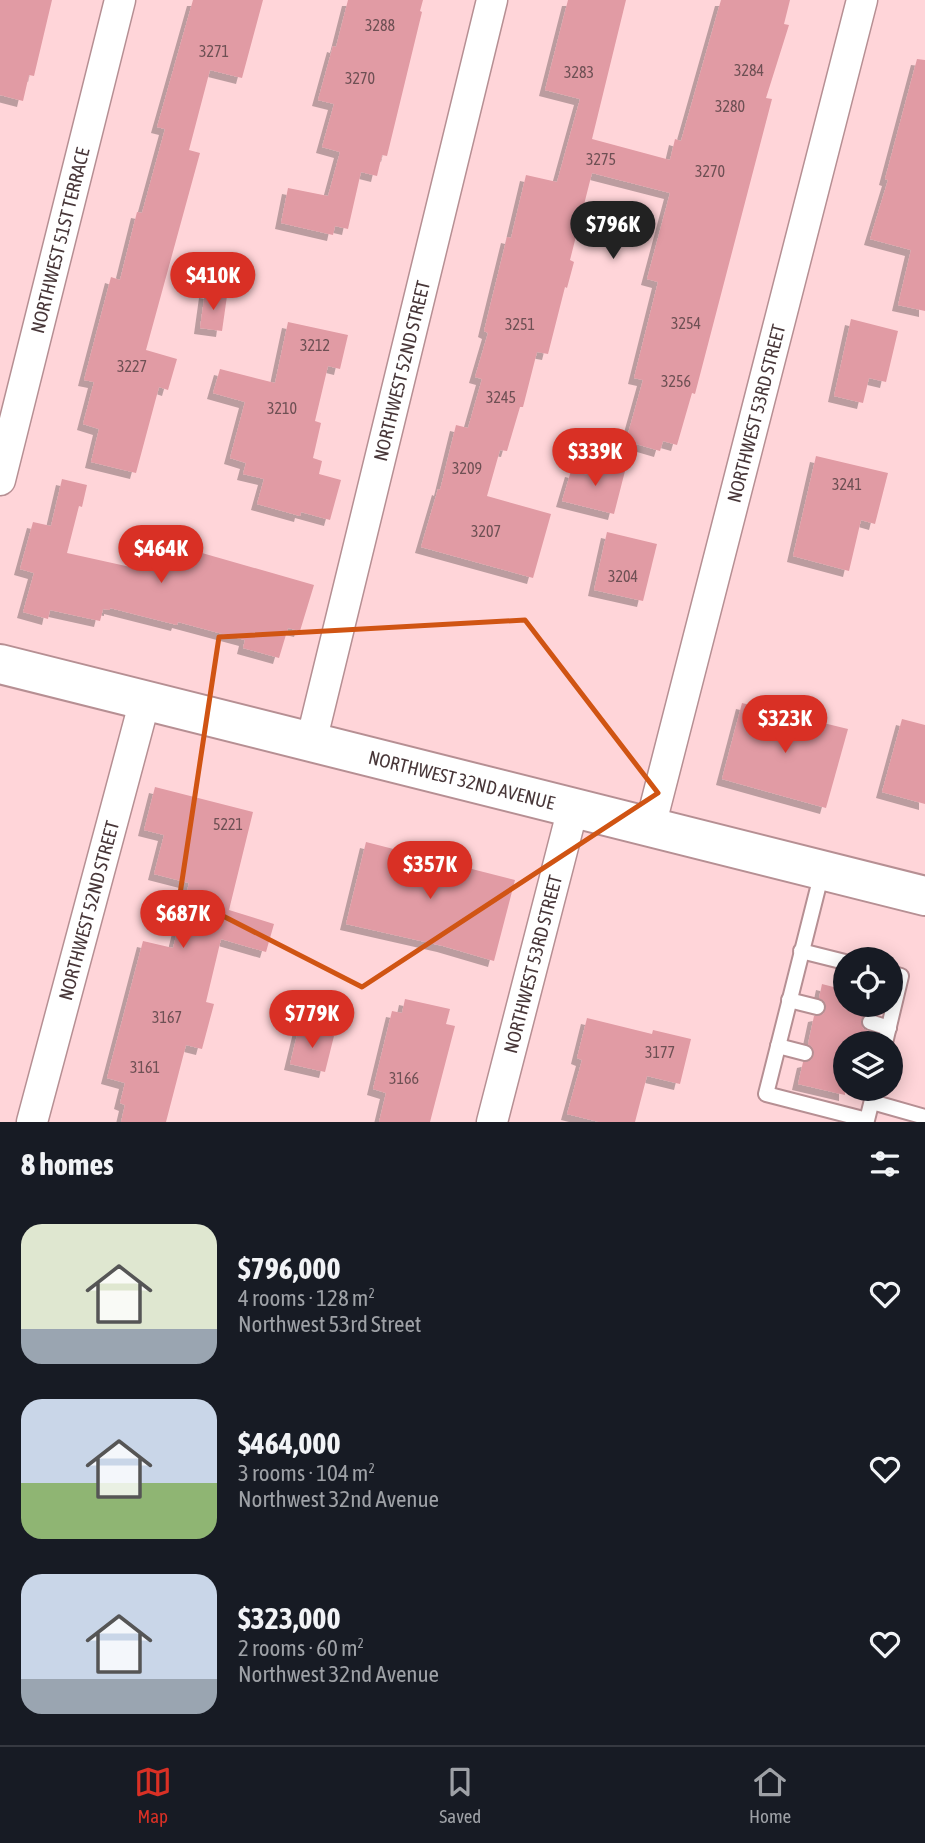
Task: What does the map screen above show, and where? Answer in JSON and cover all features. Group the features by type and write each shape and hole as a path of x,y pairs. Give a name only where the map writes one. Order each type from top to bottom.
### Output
{"main road":[{"name":"NORTHWEST 32ND AVENUE","path":"0,664 925,896"}],"street":[{"name":"NORTHWEST 51ST TERRACE","path":"0,480 120,0"},
{"name":"NORTHWEST 52ND STREET","path":"311,742 492,0"},
{"name":"NORTHWEST 53RD STREET","path":"650,827 862,0"},
{"name":"NORTHWEST 52ND STREET","path":"32,1122 145,700"},
{"name":"NORTHWEST 53RD STREET","path":"492,1122 573,808"}],"lane":[{"path":"822,871 766,1094 867,1120 872,1101"},
{"path":"801,951 833,959"},
{"path":"789,1000 817,1007"},
{"path":"887,1031 891,1017"},
{"path":"870,1022 888,1028"},
{"path":"778,1046 806,1053"},
{"path":"887,1101 925,1117"}],"highlighted area":[{"path":"525,620 658,793 362,987 180,894 219,637"}],"building":[{"path":"0,0 52,0 34,76 29,75 23,101 0,95"},
{"path":"193,0 263,0 242,78 210,70 189,150 200,153 146,350 177,359 168,390 159,387 136,473 91,462 99,429 83,424 94,382 84,380 111,277 120,280 137,212 142,213 165,129 157,127"},
{"path":"348,0 423,0 387,156 382,155 377,176 361,172 348,229 335,226 333,235 281,223 288,188 328,196 340,152 322,147 334,104 318,100"},
{"path":"568,0 626,0 592,139 670,160 675,139 681,141 721,0 790,0 784,24 789,25 766,98 772,99 695,394 692,393 677,445 663,441 660,451 626,441 643,380 634,378 658,282 647,279 670,193 592,173 570,260 574,262 548,354 537,352 523,407 520,407 507,451 500,450 487,496 551,514 533,578 421,547 438,489 440,490 456,425 468,428 482,379 475,377 488,333 484,331 507,237 511,238 526,175 557,182 580,99 545,90"},
{"path":"917,59 925,60 925,311 898,305 911,250 870,239 888,180 885,179"},
{"path":"205,292 227,296 222,331 200,328"},
{"path":"851,319 898,331 886,382 869,378 863,403 834,396"},
{"path":"288,322 348,335 340,369 328,366 315,421 321,423 313,458 322,461 319,474 341,480 330,520 301,512 300,516 257,504 264,479 243,474 246,463 230,458 245,402 213,393 220,369 275,383"},
{"path":"816,456 888,473 875,524 861,520 849,571 793,556"},
{"path":"590,462 625,471 614,514 562,501 571,471 587,475"},
{"path":"62,479 87,485 67,553 144,570 154,531 198,542 195,551 314,585 300,631 288,628 279,658 243,648 245,640 110,608 103,609 100,621 50,610 48,619 23,612 34,573 20,569 33,522 51,526"},
{"path":"607,532 657,544 643,601 594,590"},
{"path":"742,703 848,729 826,808 722,779"},
{"path":"902,719 925,725 925,804 882,792"},
{"path":"155,787 253,812 229,910 274,924 266,952 221,939 206,1002 214,1004 202,1049 186,1045 166,1122 121,1122 125,1105 120,1103 125,1083 107,1078 143,941 173,948 189,883 154,874 164,835 144,830"},
{"path":"366,842 515,880 494,961 443,946 346,924"},
{"path":"822,984 833,987 833,1017 863,1017 863,1028 868,1031 833,1031 833,1092 798,1084 803,1062 811,1060 814,1055 808,1044 814,1016 823,1014 826,1009 824,1001 819,998"},
{"path":"405,999 450,1009 446,1024 455,1026 430,1122 379,1122 386,1093 373,1089 392,1011 402,1013"},
{"path":"587,1018 652,1034 653,1030 691,1039 680,1084 647,1076 635,1122 599,1122 567,1114 582,1060 577,1058"},
{"path":"299,1027 334,1036 325,1072 290,1064"}]}
